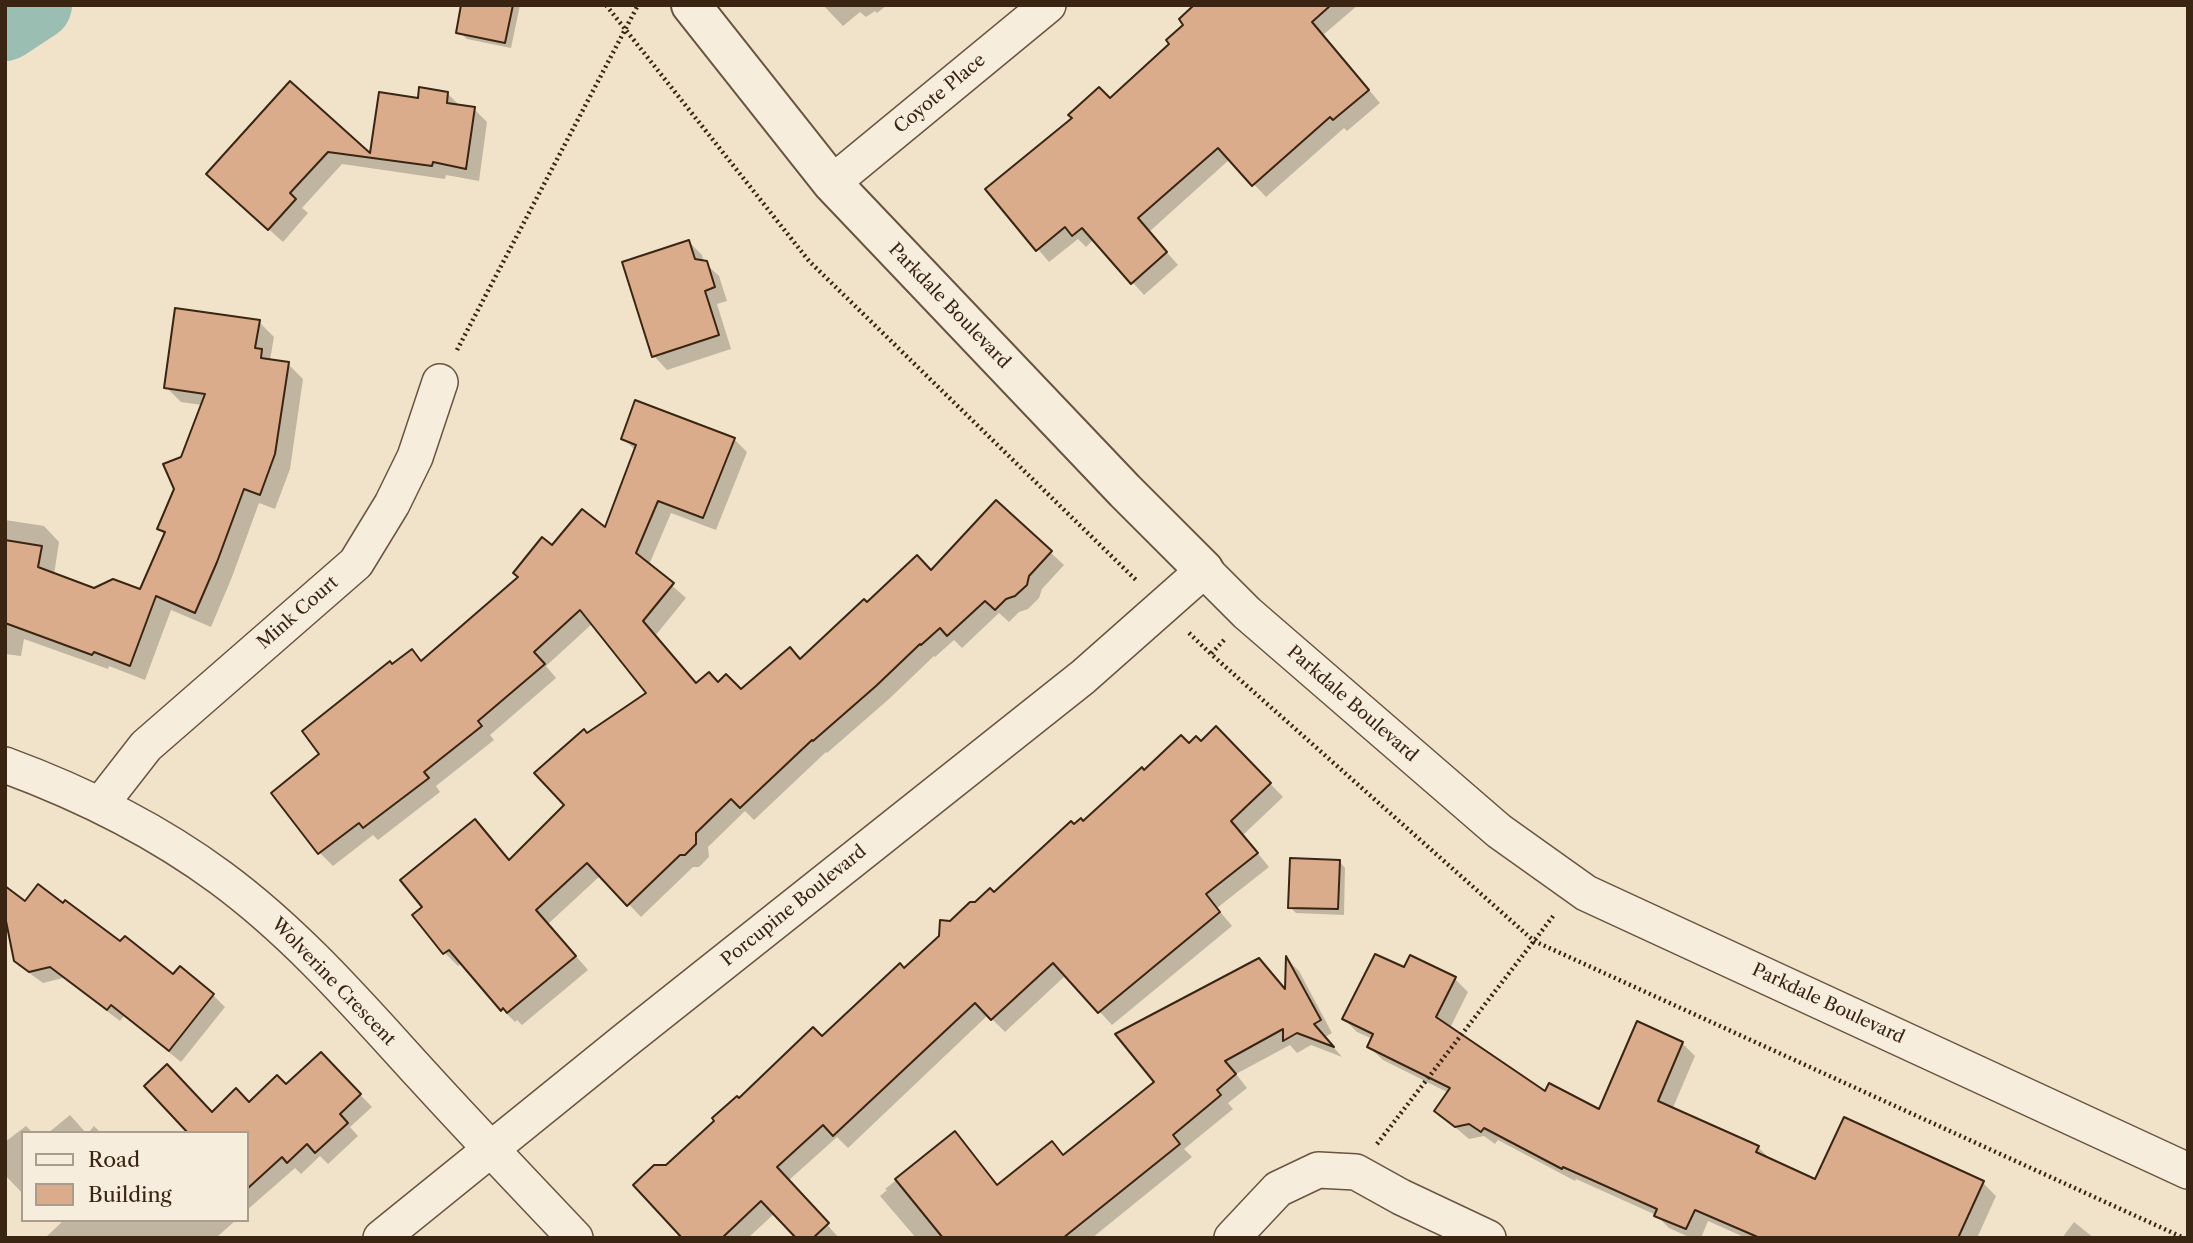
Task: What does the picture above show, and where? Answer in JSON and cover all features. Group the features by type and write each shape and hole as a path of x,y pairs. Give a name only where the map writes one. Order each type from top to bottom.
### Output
{"street":[{"name":"Parkdale Boulevard","path":"691,5 832,183 1115,481 1247,613 1489,822 1586,893 2188,1171"},
{"name":"Coyote Place","path":"832,183 1048,5"},
{"name":"Mink Court","path":"100,805 146,746 356,563 392,504 415,457 440,382"},
{"name":"Porcupine Boulevard","path":"381,1238 489,1149 1083,677 1204,570"},
{"name":"Wolverine Crescent","path":"5,765 100,805 176,848 221,878 297,941 575,1238"},
{"path":"1232,1238 1278,1189 1318,1171 1356,1172 1401,1197 1488,1238"}],"path":[{"path":"607,5 808,261 1211,654"},
{"path":"440,382 638,5"},
{"path":"1356,1172 1576,886"}],"building":[{"path":"461,5 513,5 505,43 456,33"},
{"path":"1194,5 1331,5 1312,22 1369,90 1333,120 1330,117 1252,186 1218,148 1138,218 1167,252 1131,284 1082,228 1072,236 1065,227 1036,251 985,189 1072,118 1068,115 1099,87 1110,98 1169,44 1166,40 1183,25 1179,19"},
{"path":"290,81 370,153 379,92 418,98 419,87 448,92 447,103 475,107 466,169 433,162 432,166 328,152 290,193 296,199 268,230 206,174"},
{"path":"689,240 695,259 707,261 715,287 705,291 719,335 652,357 622,262"},
{"path":"175,308 260,320 255,348 262,349 261,358 289,362 275,454 260,495 244,489 195,613 156,596 130,666 5,623 5,540 42,546 38,567 94,588 113,579 140,589 165,532 157,529 174,489 163,464 181,457 205,394 164,388"},
{"path":"635,400 735,438 703,518 658,501 636,553 674,583 643,621 696,683 709,672 718,682 726,674 741,689 790,647 800,659 864,599 867,602 917,555 931,570 996,500 1052,551 1029,576 1027,585 1015,596 1006,599 995,610 985,601 947,636 940,628 812,740 740,808 731,799 696,833 696,844 685,855 680,855 627,906 587,863 536,910 576,956 507,1013 503,1008 501,1011 449,950 443,954 412,915 422,907 400,880 475,819 509,860 564,805 534,773 584,729 587,733 646,693 580,610 534,652 545,664 478,721 482,726 424,772 429,778 363,828 359,823 318,854 271,793 319,754 302,731 390,661 392,664 412,649 421,661 518,577 513,573 542,537 552,545 582,509 605,527 636,445 621,439"},
{"path":"1216,726 1271,783 1231,821 1258,853 1206,894 1220,912 1098,1013 1053,963 991,1020 975,1003 833,1136 823,1125 777,1167 829,1223 813,1238 796,1238 761,1201 722,1238 682,1238 633,1185 654,1165 666,1165 714,1121 712,1118 737,1096 739,1098 813,1027 822,1036 900,963 904,968 939,936 940,920 950,921 990,888 994,892 1071,821 1074,824 1081,818 1083,821 1181,735 1189,743 1196,736 1201,741"},
{"path":"1290,858 1340,860 1338,909 1288,908"},
{"path":"38,884 63,903 65,900 120,941 125,936 173,974 180,966 214,994 169,1051 111,1005 107,1010 50,967 29,972 14,961 5,916 5,886 25,901"},
{"path":"1375,954 1404,967 1410,955 1456,977 1436,1017 1545,1091 1549,1083 1599,1109 1637,1021 1683,1042 1658,1101 1759,1146 1756,1152 1815,1179 1844,1117 1984,1181 1958,1238 1760,1238 1695,1210 1686,1229 1654,1216 1657,1209 1563,1167 1562,1169 1484,1128 1481,1132 1469,1124 1455,1127 1434,1111 1450,1088 1367,1047 1373,1034 1342,1019"},
{"path":"1286,956 1321,1020 1314,1024 1334,1047 1297,1033 1283,1041 1283,1029 1225,1061 1236,1074 1217,1090 1221,1095 1173,1135 1180,1144 1063,1238 943,1238 895,1179 955,1131 997,1185 1052,1141 1063,1155 1154,1082 1115,1034 1259,958 1285,989"},
{"path":"321,1052 361,1094 340,1114 348,1123 315,1153 307,1144 287,1163 282,1157 248,1188 248,1131 186,1131 144,1086 167,1064 212,1112 236,1088 249,1102 277,1075 286,1084"}],"waterway":[{"path":"5,26 37,5"}]}
